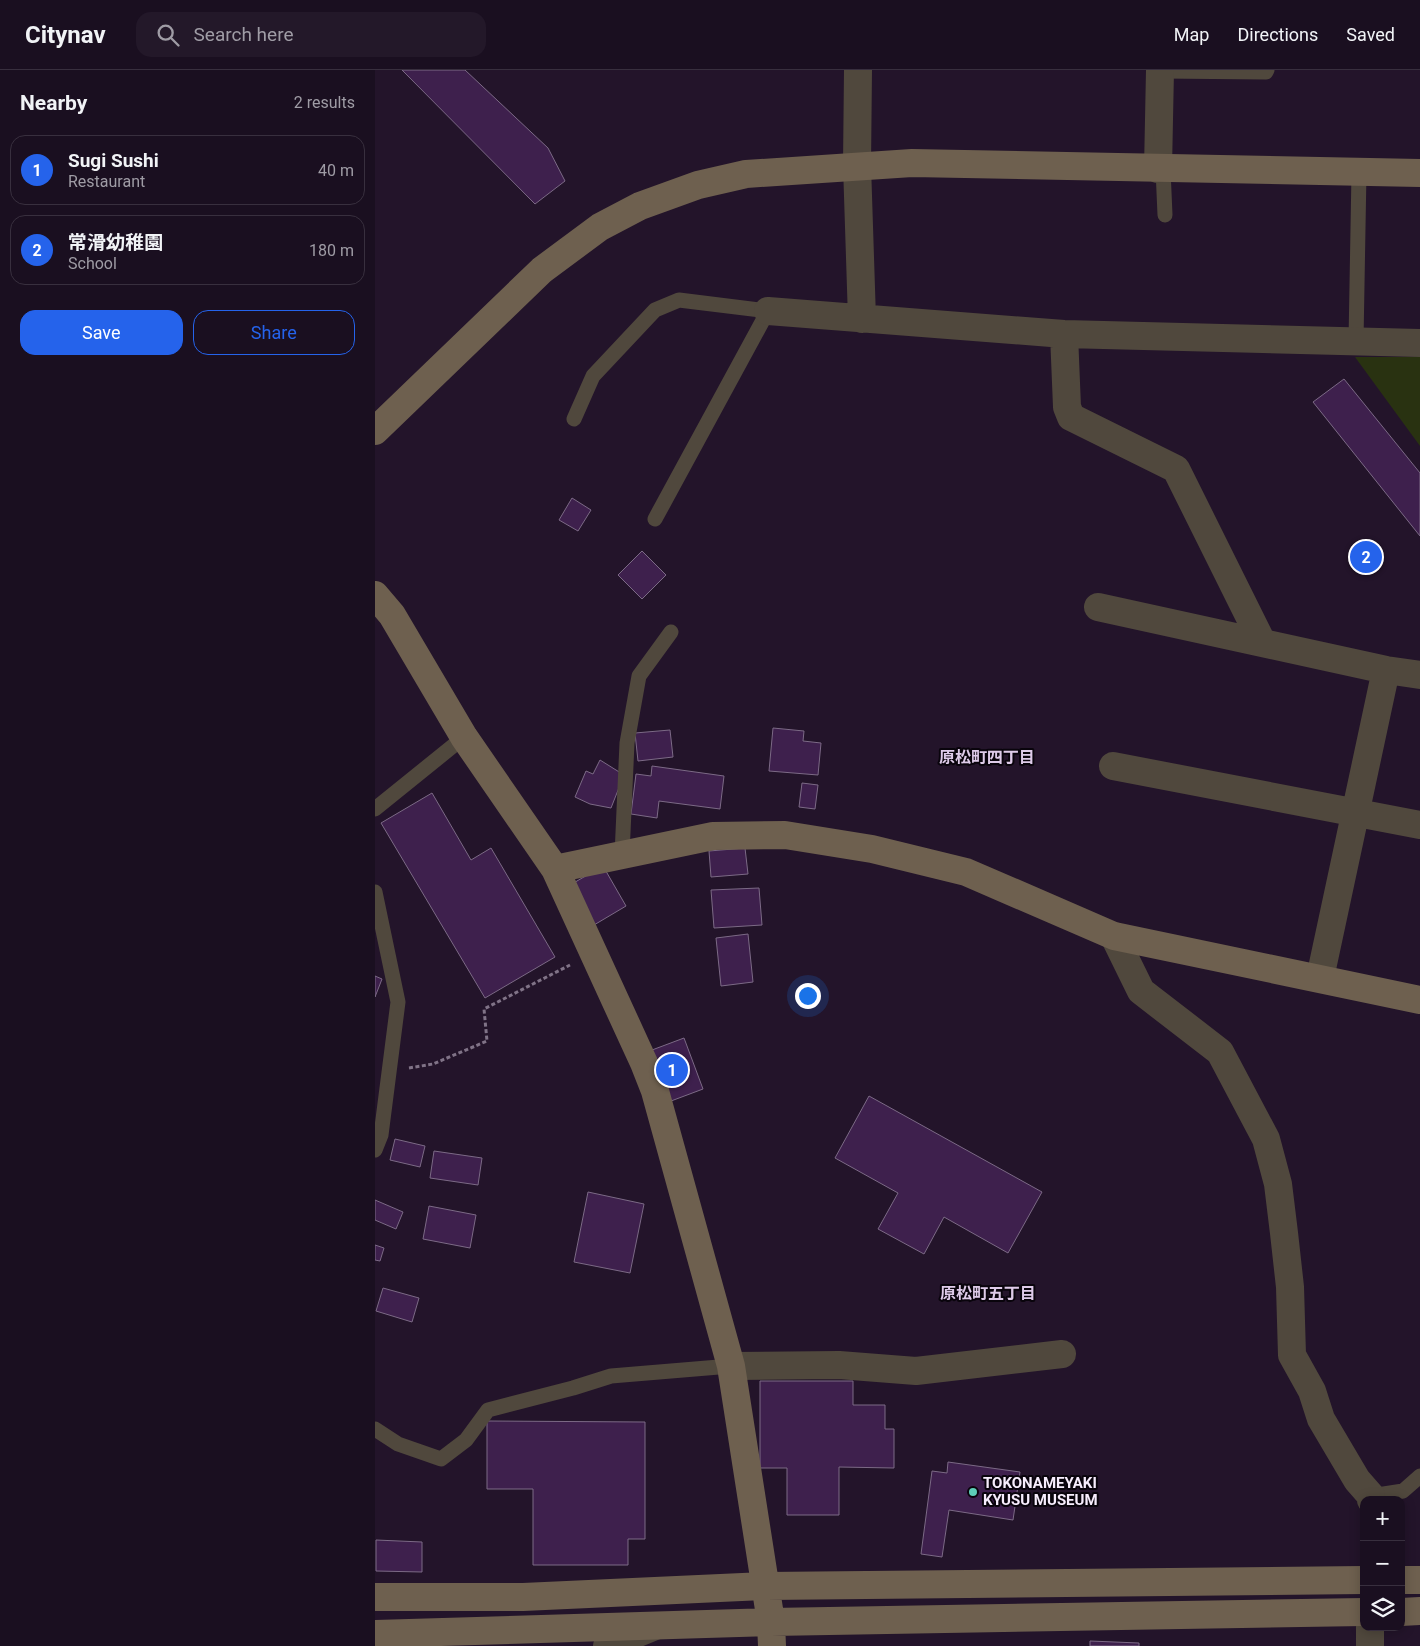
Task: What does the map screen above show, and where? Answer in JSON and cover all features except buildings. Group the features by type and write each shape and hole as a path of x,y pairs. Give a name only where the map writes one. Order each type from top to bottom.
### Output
{"street":[{"path":"858,70 857,165 862,319"},
{"path":"1160,70 1161,169"},
{"path":"375,431 542,270 599,227 640,206 698,184 746,174 857,165 912,163 1420,173"},
{"path":"768,311 1064,334 1420,342"},
{"path":"1064,334 1067,407 1071,417 1176,469 1262,642"},
{"path":"375,594 392,615 464,736 555,869 592,954 629,1027 655,1091 731,1366 771,1634"},
{"path":"1098,607 1386,670 1420,675"},
{"path":"1320,978 1386,670"},
{"path":"1113,766 1420,825"},
{"path":"555,869 713,836 785,835 853,846 966,872 1114,936 1420,1000"},
{"path":"1114,936 1141,991 1220,1052 1266,1139 1278,1184 1290,1287 1292,1355 1312,1392 1321,1418 1357,1480 1369,1496"},
{"path":"731,1366 839,1365 916,1372 1062,1354"},
{"path":"375,1597 523,1597 765,1586 1360,1580"},
{"path":"1405,1580 1420,1580"},
{"path":"1405,1612 1420,1611"},
{"path":"375,1634 656,1625 771,1634 1360,1612"},
{"path":"607,1646 656,1625"},
{"path":"1370,1646 1371,1631"}],"lane":[{"path":"1160,70 1266,72 1267,70"},
{"path":"1161,169 1165,215"},
{"path":"1357,341 1359,172"},
{"path":"574,419 593,376 655,310 679,300 768,311 655,518"},
{"path":"622,855 627,743 639,676 671,632"},
{"path":"375,809 464,736"},
{"path":"375,892 398,1002 381,1135 375,1150"},
{"path":"375,1429 398,1444 441,1459 467,1440 488,1410 611,1376 731,1366"},
{"path":"1380,1496 1403,1491 1420,1476"}],"path":[{"path":"389,1072 433,1064 487,1041 484,1009 592,954"}],"green space":[{"path":"1355,357 1420,357 1420,446"}],"place":[{"name":"常滑幼稚園","path":"1366,557"},
{"name":"Sugi Sushi","path":"672,1070"},
{"name":"TOKONAMEYAKI KYUSU MUSEUM","path":"973,1492"}],"district":[{"name":"原松町四丁目","path":"987,757"},
{"name":"原松町五丁目","path":"988,1293"}]}
